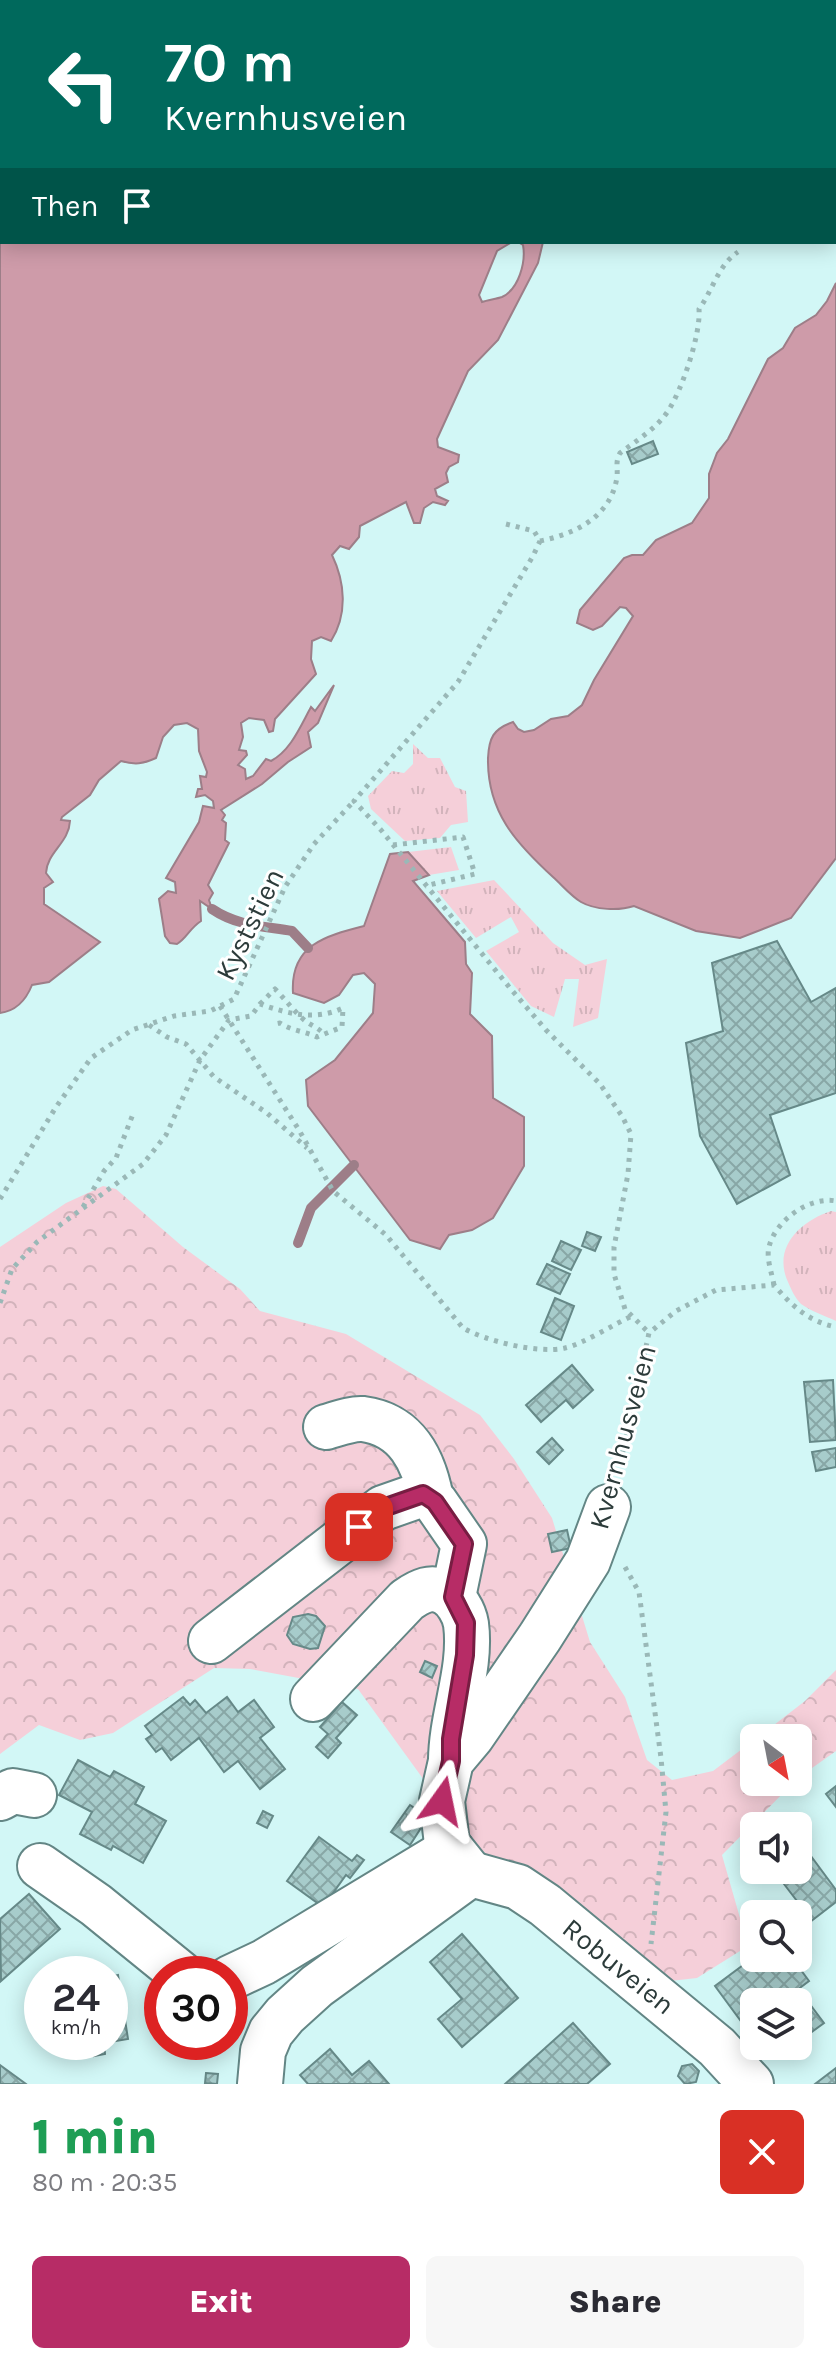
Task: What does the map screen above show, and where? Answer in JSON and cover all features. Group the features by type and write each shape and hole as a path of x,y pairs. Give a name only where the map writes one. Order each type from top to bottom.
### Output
{"street":[{"path":"326,1427 362,1418 392,1429 419,1456 426,1472 431,1499"},
{"path":"211,1641 383,1508 423,1494 431,1499 464,1544 453,1597 431,1588 417,1592 313,1699"},
{"name":"Kvernhusveien","path":"451,1761 472,1736 540,1637 588,1561 605,1515"},
{"name":"Kvernhusveien","path":"453,1597 466,1623 465,1655 451,1739 451,1761 442,1801 447,1844 461,1861"},
{"path":"248,1970 461,1861"},
{"path":"260,2084 263,2051 271,2032 285,2015 461,1861"},
{"name":"Robuveien","path":"461,1861 518,1887 545,1905 717,2047 751,2084"},
{"path":"40,1866 96,1905 159,1956"}],"path":[{"path":"506,524 534,531 540,541 568,535 607,506 617,476 616,460 620,453 668,412 695,347 700,323 699,309 726,260 738,252"},
{"name":"Kyststien","path":"0,1199 56,1107 91,1058 132,1030 174,1016 210,1011 234,999 285,887 314,844 458,682 540,541"},
{"path":"354,801 546,1030 600,1084 622,1116 631,1134 628,1174 614,1247 614,1274 625,1309 649,1333"},
{"path":"394,847 463,837 475,874 427,888"},
{"path":"0,1303 12,1269 37,1242 143,1164 166,1135 200,1060 229,1020 251,1016 275,989 297,1014 323,1033"},
{"path":"260,1004 314,1017 332,1014 343,1008 342,1027 317,1037 304,1031 291,1031 280,1023 274,1024"},
{"path":"220,1006 299,1130 333,1191 386,1235 463,1328 480,1337 539,1349 565,1348 632,1316"},
{"path":"148,1025 186,1044 214,1077 267,1113 308,1150"},
{"path":"81,1211 104,1171 116,1158 133,1114"},
{"path":"836,1201 817,1201 803,1207 776,1232 768,1249 774,1285 792,1307 823,1325 836,1327"},
{"name":"Kvernhusveien","path":"605,1515 615,1487 649,1333 676,1311 716,1290 774,1285"},
{"path":"605,1515 618,1554 639,1592 666,1812 646,1988"}],"green space":[{"path":"413,744 428,758 440,758 455,787 466,791 468,822 451,825 440,838 405,841 371,809 368,796 392,771 404,773 413,764"},
{"path":"451,847 459,870 429,875 408,852"},
{"path":"494,880 553,943 585,965 607,959 598,1018 573,1027 579,979 565,979 554,1017 531,1006 486,951 519,932 511,917 476,938 437,891"},
{"path":"103,1186 116,1189 183,1247 240,1289 260,1311 346,1334 480,1415 514,1459 552,1518 590,1642 625,1697 647,1760 672,1780 713,1771 740,1751 740,1796 780,1796 764,1812 740,1812 740,1837 722,1855 740,1918 740,1951 697,1978 652,1983 503,1870 458,1827 358,1689 250,1669 214,1668 113,1733 80,1740 39,1725 0,1754 0,1247 66,1203"},
{"path":"831,1211 836,1212 836,1321 801,1304 784,1269 784,1258 792,1237 809,1221"},
{"path":"836,1670 836,1751 812,1768 812,1724 775,1724 805,1701"}],"shaded area":[{"path":"0,244 509,244 497,251 479,295 482,302 502,297 513,288 522,267 524,252 521,244 543,244 538,263 498,340 468,371 437,439 438,447 459,455 458,462 446,473 448,482 435,489 437,496 448,501 445,505 433,502 424,508 420,523 414,523 406,502 360,526 359,537 349,549 340,546 332,555 342,587 340,620 331,641 321,637 312,641 311,659 316,674 275,719 273,731 269,732 264,720 249,718 241,723 243,737 239,750 246,751 247,755 238,765 245,769 246,779 253,776 266,759 271,761 284,751 311,707 315,711 334,685 318,723 308,732 311,747 221,810 225,815 222,820 226,823 225,840 229,843 208,885 213,893 209,900 212,909 200,901 201,921 177,944 170,943 165,936 159,899 168,891 176,893 175,882 166,878 199,822 203,806 214,808 213,801 205,795 196,797 198,789 202,789 200,776 206,777 207,772 199,751 198,729 187,723 174,725 163,737 156,758 139,763 121,761 99,780 90,795 62,817 61,820 70,821 69,829 47,866 46,873 53,882 44,888 44,904 100,942 49,982 32,985 20,1004 0,1013"},
{"path":"836,283 836,858 791,918 740,938 696,931 634,906 607,909 587,905 574,897 540,864 506,825 498,810 489,777 491,740 497,731 513,722 524,732 534,730 551,719 568,716 582,705 633,616 626,608 620,607 602,626 593,630 577,623 580,610 624,558 643,555 656,540 692,523 709,498 709,474 717,453 728,439 768,359 783,348 795,328 816,315"},
{"path":"408,852 429,875 413,881 465,942 466,964 472,973 470,1014 492,1036 493,1098 524,1117 524,1166 493,1218 472,1230 449,1235 440,1249 410,1240 308,1106 306,1080 335,1060 373,1013 375,984 364,973 353,975 339,995 324,1003 293,993 297,964 304,953 324,939 364,926 390,854"}],"building":[{"path":"653,441 658,454 632,464 627,452"},
{"path":"777,941 811,1002 836,988 836,1093 770,1115 790,1175 737,1204 700,1136 686,1043 723,1031 712,963"},
{"path":"587,1232 601,1237 595,1251 582,1246"},
{"path":"561,1241 581,1250 571,1270 552,1261"},
{"path":"547,1264 570,1274 560,1294 537,1284"},
{"path":"555,1298 574,1306 561,1340 541,1332"},
{"path":"572,1365 593,1390 573,1408 566,1400 541,1422 526,1405"},
{"path":"833,1380 836,1440 810,1442 804,1382"},
{"path":"552,1438 563,1450 549,1464 537,1452"},
{"path":"836,1448 836,1467 816,1471 812,1452"},
{"path":"567,1530 571,1548 552,1552 548,1534"},
{"path":"316,1616 325,1626 318,1648 293,1644 287,1635 293,1617"},
{"path":"425,1661 437,1666 432,1678 420,1672"},
{"path":"183,1697 190,1705 195,1700 206,1713 227,1697 238,1712 254,1700 274,1727 260,1738 285,1769 260,1789 238,1761 224,1772 199,1738 171,1760 162,1748 156,1752 146,1739 152,1735 145,1726"},
{"path":"342,1702 357,1715 336,1738 341,1743 328,1758 316,1747 328,1734 320,1727"},
{"path":"78,1760 110,1777 114,1771 144,1787 135,1804 166,1821 143,1863 113,1846 111,1850 80,1834 92,1812 59,1795"},
{"path":"836,1786 836,1807 826,1794"},
{"path":"410,1805 428,1817 410,1845 391,1832"},
{"path":"263,1811 273,1816 267,1828 257,1823"},
{"path":"319,1837 352,1861 357,1855 364,1860 350,1878 346,1875 323,1907 287,1881"},
{"path":"812,1857 836,1890 836,1902 812,1920 812,1900 796,1900 784,1884 812,1884"},
{"path":"29,1894 60,1929 29,1956 24,1956 24,1961 1,1981 0,1919"},
{"path":"462,1934 518,1998 462,2047 438,2019 462,1999 430,1962"},
{"path":"740,1967 740,1972 802,1972 809,1981 800,1988 740,1988 740,2020 715,1986"},
{"path":"812,2007 824,2023 812,2032"},
{"path":"573,2023 610,2064 587,2084 505,2084"},
{"path":"330,2049 352,2075 369,2061 389,2084 308,2084 300,2075"},
{"path":"692,2064 699,2071 696,2082 685,2084 678,2076 682,2066"},
{"path":"0,2065 26,2084 0,2084"},
{"path":"836,2068 836,2084 815,2084"},
{"path":"206,2073 218,2074 217,2084 205,2083"}],"waterway":[{"path":"212,909 241,922 292,931 308,948"},
{"path":"298,1243 311,1208 354,1165"}],"route":[{"path":"359,1527 383,1508 423,1494 435,1502 464,1544 453,1597 466,1623 465,1655 451,1739 451,1761 442,1801"}]}
